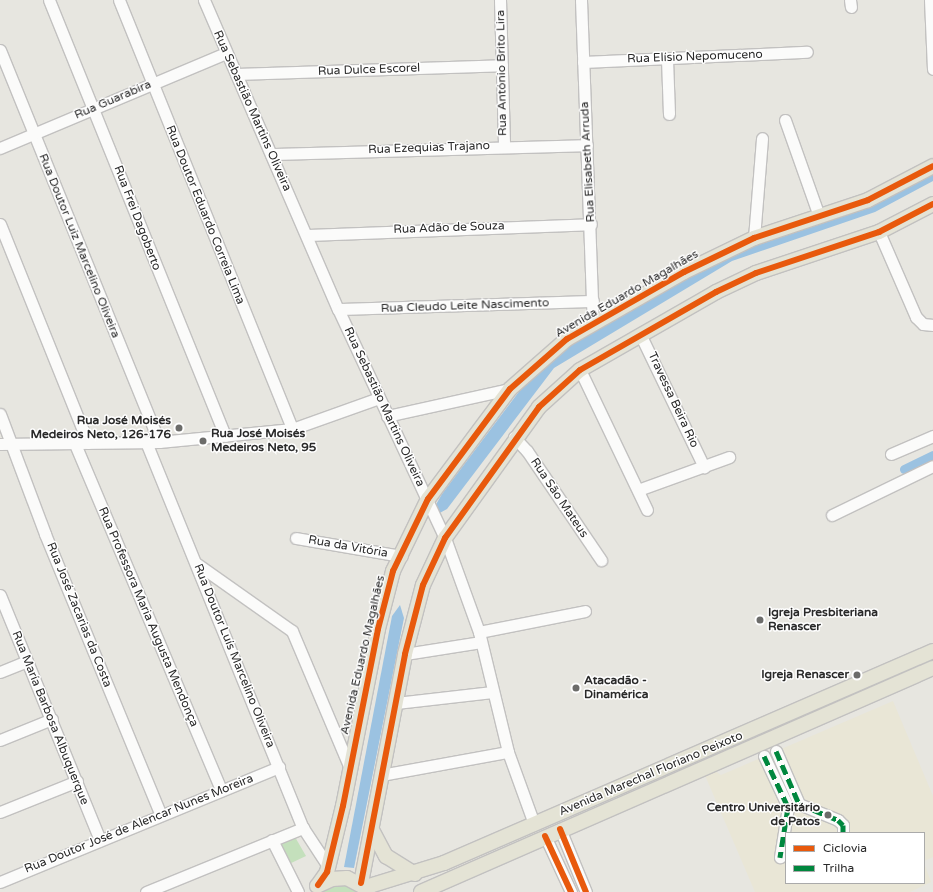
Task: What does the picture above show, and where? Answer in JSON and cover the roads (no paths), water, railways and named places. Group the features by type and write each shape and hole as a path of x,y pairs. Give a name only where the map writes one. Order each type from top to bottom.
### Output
{"main road":[{"name":"Avenida Eduardo Magalhães","path":"315,889 328,866 387,589 428,499 510,389 546,355 593,324 754,238 868,200 933,166"},
{"path":"315,889 339,878 366,887 372,830 381,775 405,654 424,585 445,538 514,437 538,407 580,370 640,334 756,273 879,232 933,204"},
{"name":"Avenida Marechal Floriano Peixoto","path":"366,887 415,874 933,651"},
{"name":"Avenida Marechal Floriano Peixoto","path":"421,892 560,829 933,668"},
{"path":"372,830 386,856 415,874"}],"street":[{"name":"Rua Frei Dagoberto","path":"49,0 95,109 225,436"},
{"name":"Rua Doutor Eduardo Correia Lima","path":"120,0 152,84 292,429"},
{"name":"Rua Sebastião Martins Oliveira","path":"204,0 338,309 445,538 480,637 492,692 508,752 534,824"},
{"name":"Rua António Brito Lira","path":"500,0 504,145"},
{"name":"Rua Elisabeth Arruda","path":"581,0 582,62 587,145 593,324"},
{"path":"930,0 933,69"},
{"name":"Rua Doutor Luiz Marcelino Oliveira","path":"0,50 159,442"},
{"name":"Rua Elísio Nepomuceno","path":"582,62 807,52"},
{"name":"Rua Guarabira","path":"0,148 226,53"},
{"path":"667,59 669,114"},
{"name":"Rua Dulce Escorel","path":"236,74 502,65"},
{"path":"786,120 819,216"},
{"path":"754,238 762,138"},
{"name":"Rua Ezequias Trajano","path":"271,154 504,145 587,145"},
{"path":"0,224 88,443"},
{"name":"Rua Adão de Souza","path":"307,236 590,224"},
{"path":"879,232 928,325"},
{"name":"Rua Cleudo Leite Nascimento","path":"338,309 592,301"},
{"name":"Travessa Beira Rio","path":"640,334 704,467"},
{"path":"580,370 647,510"},
{"path":"388,416 510,389"},
{"path":"0,444 159,442 292,429 379,398"},
{"name":"Rua José Zacarias da Costa","path":"0,414 45,534 161,816"},
{"path":"892,454 933,436"},
{"name":"Rua São Mateus","path":"514,437 527,451 600,560"},
{"name":"Rua Doutor Luís Marcelino Oliveira","path":"146,442 197,563 303,828 328,866"},
{"name":"Rua Professora Maria Augusta Mendonça","path":"75,444 221,790"},
{"path":"638,490 729,457"},
{"path":"832,515 933,466"},
{"name":"Rua da Vitória","path":"296,538 401,556"},
{"path":"197,563 292,631 349,766"},
{"name":"Rua María Barbosa Albuquerque","path":"1,599 52,719 100,840"},
{"path":"405,654 584,611"},
{"path":"0,672 27,661"},
{"path":"396,703 492,692"},
{"path":"0,740 52,719"},
{"path":"776,751 799,804 838,820 843,825 843,832"},
{"path":"381,775 508,752"},
{"path":"764,756 788,808 780,857"},
{"name":"Rua Doutor José de Alencar Nunes Moreira","path":"0,882 279,767"},
{"path":"0,812 77,781"},
{"path":"146,892 303,828"},
{"path":"560,829 586,892"},
{"path":"545,836 571,892"},
{"path":"272,840 298,892"}],"water":[{"path":"933,172 933,181 875,212 732,261 554,368 447,509 436,515 434,508 442,494 542,361 725,254"},
{"path":"400,605 404,618 354,868 344,867 392,616"}],"waterway":[{"path":"904,469 933,455"}],"place":[{"name":"Rua José Moisés Medeiros Neto, 126-176","path":"179,428"},
{"name":"Rua José Moisés Medeiros Neto, 95","path":"203,441"},
{"name":"Igreja Presbiteriana Renascer","path":"760,620"},
{"name":"Igreja Renascer","path":"857,675"},
{"name":"Atacadão - Dinamérica","path":"576,688"},
{"name":"Centro Universitário de Patos","path":"828,815"}]}
